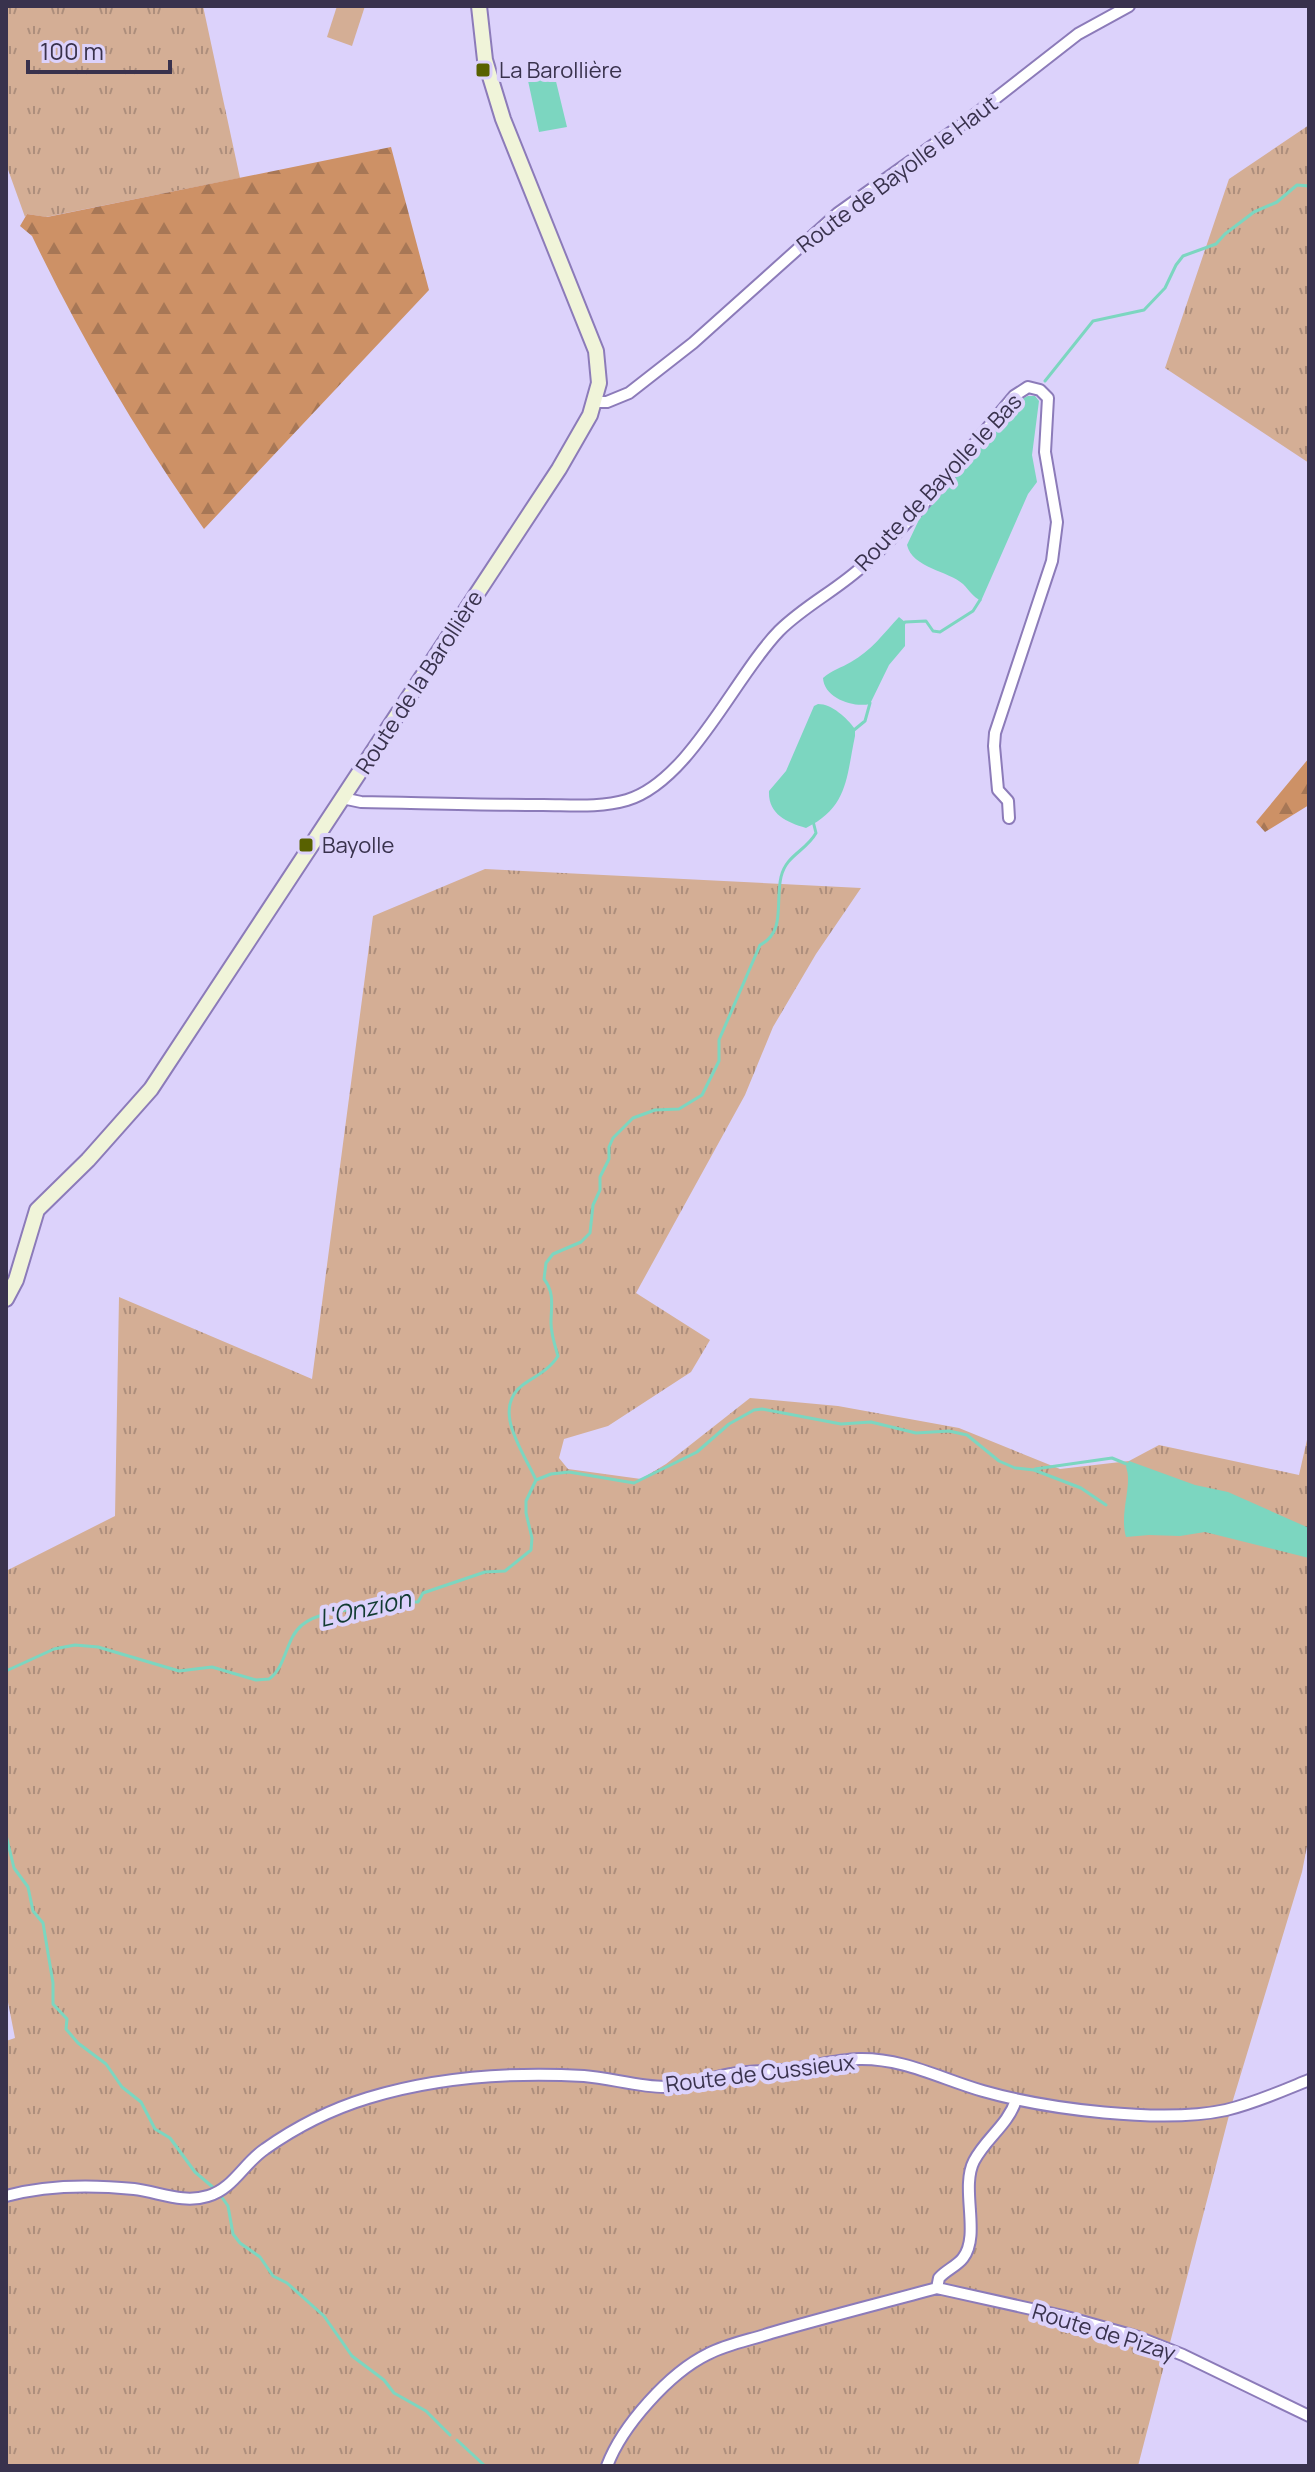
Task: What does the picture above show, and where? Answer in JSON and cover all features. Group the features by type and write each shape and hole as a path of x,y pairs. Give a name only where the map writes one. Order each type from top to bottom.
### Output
{"main road":[{"name":"Route de la Barollière","path":"6,1299 16,1280 37,1210 88,1160 151,1089 559,469 590,415 599,383 596,351 503,119 486,64 479,6"}],"street":[{"name":"Route de Bayolle le Haut","path":"594,402 607,402 629,393 693,343 838,213 939,142 1078,34 1129,6"},
{"name":"Route de Bayolle le Bas","path":"342,798 361,802 523,805 600,805 629,800 667,777 715,719 778,632 817,599 864,566 901,528 1014,396 1028,387 1040,390 1048,398 1045,452 1057,522 1052,561 995,733 998,790 1008,801 1009,818"},
{"name":"Route de Cussieux","path":"6,2196 37,2190 117,2187 176,2198 209,2196 233,2181 264,2150 339,2108 400,2090 459,2080 560,2075 615,2079 668,2088 728,2074 883,2059 1016,2100 1139,2115 1223,2111 1309,2080"},
{"path":"607,2466 618,2441 648,2404 681,2372 708,2354 937,2288 939,2278 967,2251 969,2178 975,2158 1009,2117 1016,2100"},
{"name":"Route de Pizay","path":"937,2288 1135,2336 1207,2366 1309,2416"}],"green space":[{"path":"6,6 203,6 240,178 46,217 27,214 25,217 6,164"},
{"path":"337,6 365,6 352,46 327,37"},
{"path":"1309,125 1309,463 1165,368 1229,179"},
{"path":"391,147 429,290 204,529 112,386 32,236 20,226 27,214 47,217"},
{"path":"1309,758 1309,805 1265,832 1256,822"},
{"path":"485,869 861,888 816,954 773,1027 745,1095 636,1293 710,1340 691,1372 608,1426 564,1439 559,1458 568,1469 641,1479 666,1464 750,1398 838,1406 959,1428 1060,1469 1129,1461 1159,1445 1299,1475 1309,1431 1309,1836 1302,1872 1233,2100 1138,2466 6,2466 6,2041 15,2038 6,1992 6,1571 115,1516 119,1297 312,1379 373,916"}],"shaded area":[{"path":"553,69 567,127 539,132 527,76"},
{"path":"1035,396 1039,401 1032,455 1037,482 1028,494 981,601 957,580 916,559 907,545 925,507 999,425 1015,402"},
{"path":"899,617 905,622 905,646 889,665 870,704 848,703 828,691 823,678 865,653"},
{"path":"814,706 829,706 843,716 855,729 855,736 847,778 838,801 820,820 806,828 775,811 769,791 786,771"},
{"path":"1129,1461 1195,1485 1228,1492 1309,1528 1309,1558 1205,1532 1180,1536 1126,1537 1126,1467"}],"waterway":[{"path":"1045,381 1093,321 1144,310 1165,288 1183,256 1216,244 1254,212 1277,202 1297,185 1309,186"},
{"path":"903,625 905,622 926,621 933,631 940,632 973,611 980,600"},
{"path":"854,730 865,721 870,703"},
{"path":"536,1480 509,1417 514,1394 558,1356 551,1327 551,1295 544,1279 546,1263 553,1254 581,1242 590,1233 593,1205 600,1190 600,1177 609,1159 613,1138 633,1118 655,1110 679,1109 702,1095 719,1061 719,1040 760,945 773,933 776,925 781,877 787,863 816,833 813,821"},
{"name":"L'Onzion","path":"6,1671 54,1649 75,1645 98,1647 179,1671 212,1667 256,1680 269,1679 279,1667 296,1631 312,1619 401,1599 418,1602 423,1593 485,1572 505,1571 531,1550 526,1501 536,1480 569,1472 634,1483 697,1452 729,1424 754,1410 841,1424 871,1422 916,1433 949,1431 967,1435 999,1461 1081,1488 1106,1505"},
{"name":"L'Onzion","path":"1035,1469 1112,1458 1129,1465"},
{"path":"6,1835 14,1868 28,1887 33,1911 43,1923 53,1983 53,2004 67,2019 66,2029 78,2043 106,2064 122,2087 141,2102 155,2129 170,2138 195,2172 215,2189"},
{"path":"221,2196 228,2206 233,2234 240,2243 260,2257 273,2276 287,2283 324,2316 352,2356 384,2380 394,2393 426,2411 450,2435"},
{"path":"457,2440 485,2466"}],"place":[{"name":"La Barollière","path":"483,70"},
{"name":"Bayolle","path":"306,845"}]}
